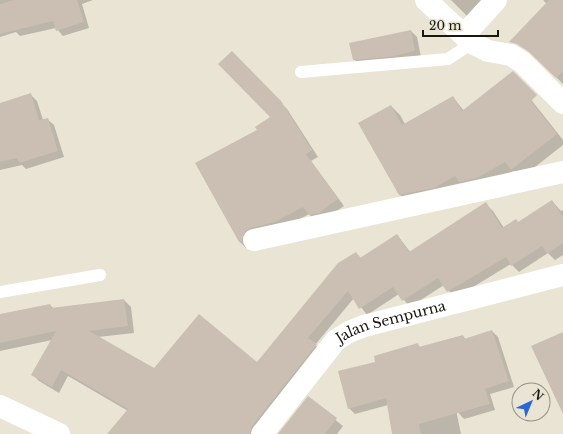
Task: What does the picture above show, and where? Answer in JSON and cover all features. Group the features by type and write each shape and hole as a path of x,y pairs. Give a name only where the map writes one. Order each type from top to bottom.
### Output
{"street":[{"path":"426,0 468,39 488,51 511,55 522,62 563,103"},
{"path":"468,39 496,0"},
{"path":"254,240 563,172"},
{"name":"Jalan Sempurna","path":"262,434 336,340 348,332 364,326 563,275"},
{"path":"0,406 46,432"}],"lane":[{"path":"301,72 448,59 468,39"},
{"path":"0,292 100,275"}],"building":[{"path":"14,0 77,0 84,22 56,31 53,21 0,34 0,4"},
{"path":"549,0 563,0 563,71 556,78 529,52 517,44 509,42"},
{"path":"411,30 415,51 389,57 353,60 349,43"},
{"path":"232,51 281,101 312,150 306,154 338,199 319,213 309,215 303,207 275,222 251,228 245,231 242,241 239,242 195,163 257,130 255,127 270,117 218,64"},
{"path":"513,71 537,95 531,101 557,134 511,170 505,162 477,178 459,182 455,176 434,188 399,195 358,123 391,105 402,125 453,96 462,111"},
{"path":"31,93 39,120 48,118 58,151 19,163 17,158 0,162 0,103"},
{"path":"552,200 563,217 563,243 547,254 542,246 511,266 506,257 447,292 438,278 402,301 393,287 359,309 348,291 308,338 317,344 252,426 250,434 107,434 128,409 61,370 52,387 31,375 56,331 0,343 0,314 50,304 51,308 124,299 128,326 89,331 154,368 199,314 257,362 338,263 356,252 360,258 397,234 409,252 486,202 502,228 516,219 518,222"},
{"path":"492,330 509,381 485,389 490,404 419,424 421,434 392,434 386,398 348,409 338,371 375,362 374,356 418,343 419,347 463,335 464,339"},
{"path":"563,332 563,414 551,388 551,382 548,382 531,346"},
{"path":"308,396 337,418 325,434 278,434"}]}
